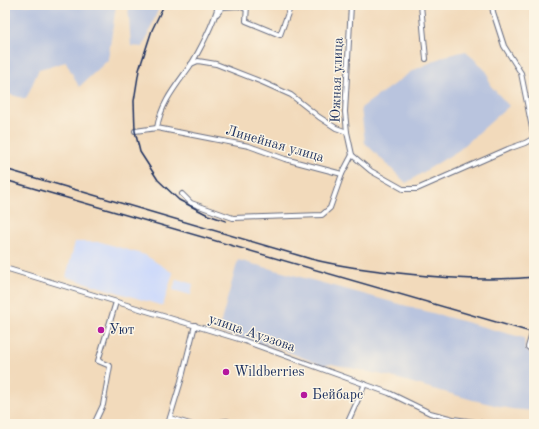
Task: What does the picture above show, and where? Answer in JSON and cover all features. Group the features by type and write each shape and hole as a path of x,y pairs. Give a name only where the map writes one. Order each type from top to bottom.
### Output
{"street":[{"path":"216,16 218,5"},
{"path":"157,128 159,118 169,94 191,64 216,16 223,7 247,7 246,21 280,35 290,5"},
{"name":"Южная улица","path":"351,5 345,112 347,132 352,155"},
{"path":"422,5 426,58"},
{"path":"182,194 191,203 233,218 322,215 330,208 342,174 352,155 371,171 403,189 417,189 534,138 521,73 504,46 492,5"},
{"path":"191,64 198,61 216,64 262,82 291,95 319,117 336,128 347,132"},
{"name":"Линейная улица","path":"135,131 157,128 249,146 285,159 342,174"},
{"name":"улица Ауэзова","path":"5,268 242,340 389,393 430,413 453,419 490,424"},
{"path":"94,424 103,405 110,366 98,361 116,302"},
{"path":"168,424 181,381 195,325"},
{"path":"534,327 528,347 534,352"},
{"path":"347,424 365,384"},
{"path":"170,418 190,424"},
{"path":"452,424 453,419"},
{"path":"206,424 227,422 235,424"}],"shaded area":[{"path":"5,5 116,5 108,60 79,87 66,62 39,69 26,99 5,93"},
{"path":"128,5 160,5 143,47 131,46"},
{"path":"466,51 487,72 490,85 509,106 459,150 406,183 365,143 361,108 412,71 445,56"},
{"path":"75,242 101,242 145,255 173,273 163,306 66,277"},
{"path":"238,260 524,338 525,350 534,355 534,411 512,409 473,400 388,376 332,364 322,365 275,347 218,332"},
{"path":"176,279 193,284 191,295 173,290"}],"railway":[{"path":"164,5 152,30 139,70 134,101 135,131 140,152 158,180 179,200 208,215 226,221"},
{"path":"5,169 311,259 335,264 384,272 424,276 487,279 534,277"},
{"path":"5,180 534,333"}],"place":[{"name":"Уют","path":"101,330"},
{"name":"Wildberries","path":"226,372"},
{"name":"Бейбарс","path":"304,395"}]}
